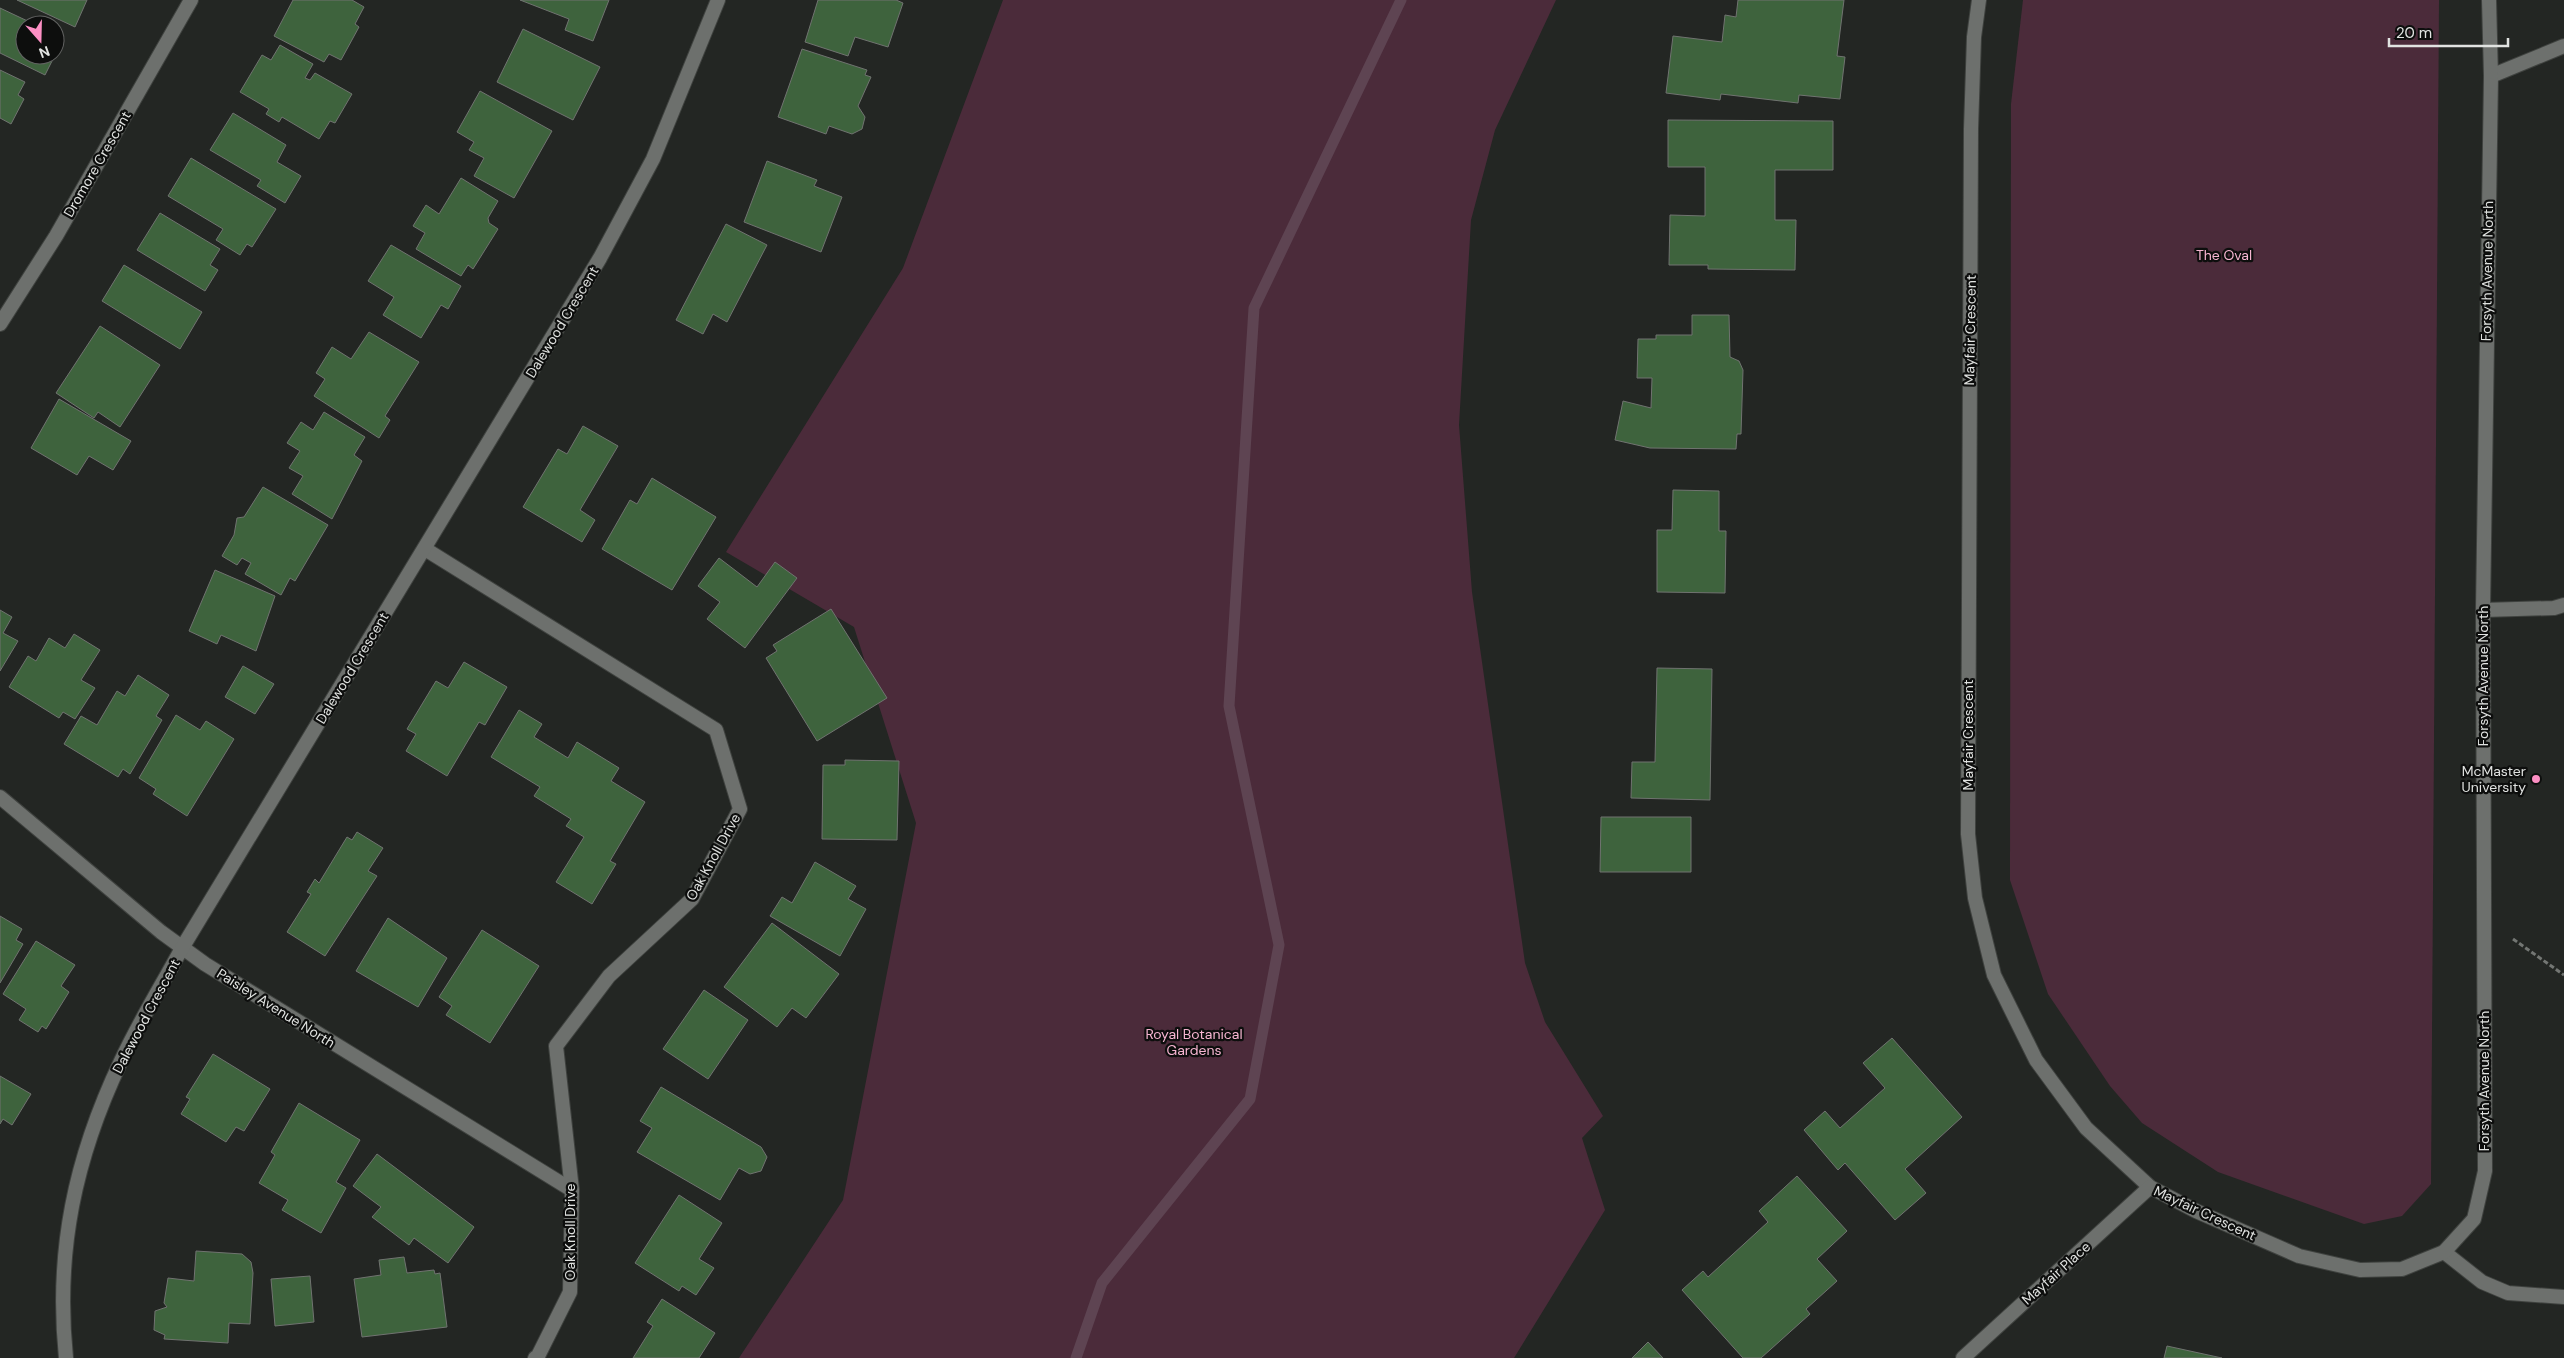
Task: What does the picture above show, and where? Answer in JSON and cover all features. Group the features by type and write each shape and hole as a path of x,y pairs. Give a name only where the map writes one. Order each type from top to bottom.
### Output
{"street":[{"name":"Dromore Crescent","path":"0,324 56,236 191,0"},
{"name":"Dalewood Crescent","path":"66,1358 62,1287 70,1211 80,1168 98,1116 121,1060 182,948 600,258 653,159 718,0"},
{"name":"Mayfair Crescent","path":"1979,0 1974,37 1971,129 1968,834 1975,898 1994,975 2036,1060 2086,1128 2150,1187 2196,1211 2299,1256 2360,1270"},
{"name":"Forsyth Avenue North","path":"2360,1270 2402,1269 2444,1252 2474,1219 2485,1171 2483,610 2491,76 2489,0"},
{"path":"2491,76 2564,46"},
{"name":"Oak Knoll Drive","path":"425,549 716,730 740,809 692,899 609,976 556,1046 572,1190 570,1292 538,1356 534,1358"},
{"path":"2483,610 2554,608 2564,605"},
{"name":"Paisley Avenue North","path":"0,797 182,948 572,1190"},
{"name":"Mayfair Place","path":"1963,1358 2150,1187"},
{"path":"2444,1252 2482,1282 2508,1294 2564,1297"}],"path":[{"path":"2484,919 2564,974"}],"green space":[{"name":"Royal Botanical Gardens","path":"1003,0 1556,0 1495,130 1471,220 1459,425 1472,592 1525,963 1545,1022 1603,1116 1582,1138 1605,1210 1514,1358 739,1358 843,1200 916,823 854,627 726,552 903,268"},
{"name":"The Oval","path":"2023,0 2439,0 2431,1184 2402,1216 2364,1224 2218,1172 2142,1123 2110,1086 2048,994 2010,880 2011,104"}],"building":[{"path":"17,0 87,0 75,27 65,22 65,15 49,15"},
{"path":"293,0 352,0 364,7 355,24 359,27 341,60 329,54 324,62 274,36"},
{"path":"520,0 609,0 593,41 565,30 569,19"},
{"path":"818,0 896,0 903,3 888,47 855,37 848,56 805,42"},
{"path":"1738,0 1844,0 1837,56 1845,57 1840,99 1799,95 1798,103 1721,94 1720,100 1666,93 1673,36 1722,42 1725,15 1736,17"},
{"path":"0,8 15,15 15,60 0,53"},
{"path":"523,29 600,67 573,120 497,82"},
{"path":"280,45 313,64 305,78 310,80 315,73 352,94 335,123 330,121 319,139 282,117 279,122 266,114 269,109 240,92 262,55 271,60"},
{"path":"802,49 867,70 865,75 871,77 858,106 865,117 862,129 852,134 829,126 826,134 778,117"},
{"path":"25,65 50,65 45,75"},
{"path":"0,70 25,82 18,95 24,99 11,124 0,118"},
{"path":"480,91 552,131 514,198 474,176 484,158 469,150 474,142 457,132"},
{"path":"233,113 286,145 277,162 301,176 285,203 257,186 261,180 210,150"},
{"path":"1668,120 1833,121 1833,170 1775,170 1775,220 1796,220 1795,270 1708,269 1708,265 1669,265 1670,215 1705,216 1705,167 1668,167"},
{"path":"191,158 276,209 252,247 247,244 240,255 216,240 223,229 168,196"},
{"path":"767,161 817,180 814,186 842,197 821,252 744,222"},
{"path":"461,178 498,201 488,218 489,223 498,229 473,269 468,265 461,276 416,249 425,233 413,226 426,205 439,214"},
{"path":"160,213 220,249 210,265 218,270 205,291 137,250"},
{"path":"726,224 767,245 727,322 713,314 703,334 676,320"},
{"path":"391,245 461,286 448,309 441,305 421,338 383,315 394,297 368,281"},
{"path":"124,265 202,312 180,349 102,301"},
{"path":"1692,315 1729,315 1730,357 1739,361 1743,370 1741,434 1737,434 1736,449 1650,448 1615,440 1623,401 1651,408 1652,378 1637,378 1638,339 1656,339 1656,335 1692,335"},
{"path":"100,326 160,365 120,427 98,412 94,418 56,393"},
{"path":"369,332 419,362 385,416 390,420 379,438 314,396 325,379 316,373 332,347 351,359"},
{"path":"59,399 131,441 113,470 89,456 77,475 31,448"},
{"path":"324,412 365,437 354,455 362,461 332,519 292,494 303,476 289,468 300,451 287,443 301,422 313,430"},
{"path":"583,426 618,446 580,510 595,520 582,542 523,507 558,449 567,454"},
{"path":"652,478 716,517 672,590 602,549 630,500 637,504"},
{"path":"263,487 328,525 295,581 290,578 281,595 245,574 251,563 242,558 237,565 222,556 234,535 237,518 244,517"},
{"path":"1673,490 1719,491 1719,531 1726,531 1725,593 1657,592 1657,530 1672,530"},
{"path":"719,558 757,587 775,562 797,578 745,648 707,619 720,602 698,586"},
{"path":"215,570 275,596 256,651 221,635 217,644 189,631"},
{"path":"831,609 887,698 817,741 766,658 777,651 773,645"},
{"path":"0,610 12,617 3,633 18,641 0,671"},
{"path":"74,634 100,650 81,680 95,688 75,719 63,712 59,718 9,687 28,656 36,661 49,638 65,648"},
{"path":"464,662 507,687 485,725 479,722 447,776 406,751 416,734 407,729 436,681 448,688"},
{"path":"243,666 274,684 255,714 225,697"},
{"path":"1657,668 1712,669 1710,800 1631,798 1632,762 1655,762"},
{"path":"138,675 169,695 156,716 162,720 130,774 123,769 118,777 64,744 81,716 97,725 117,691 125,696"},
{"path":"519,710 542,724 534,737 568,758 577,742 619,768 611,781 645,802 610,861 616,864 592,904 556,882 584,837 566,826 571,819 534,796 540,787 491,757"},
{"path":"176,715 200,730 206,721 234,739 187,816 153,794 156,789 139,778"},
{"path":"845,760 899,761 897,840 822,839 823,765 845,765"},
{"path":"1601,817 1691,817 1691,872 1600,872"},
{"path":"357,832 383,848 368,871 377,876 325,956 287,932 311,894 307,892 315,879 319,883 347,837 352,840"},
{"path":"815,862 856,886 848,899 866,909 840,956 770,916 782,897 792,903"},
{"path":"0,916 22,929 16,940 23,944 0,983"},
{"path":"388,918 447,958 418,1007 356,971"},
{"path":"772,923 839,974 806,1018 792,1008 777,1027 724,987"},
{"path":"482,930 539,966 490,1043 446,1015 452,1006 439,997"},
{"path":"36,941 75,965 61,986 69,992 46,1029 42,1026 38,1032 19,1020 26,1009 3,994"},
{"path":"704,990 748,1020 708,1079 663,1049"},
{"path":"1892,1038 1962,1117 1905,1169 1926,1193 1895,1220 1845,1163 1838,1170 1804,1130 1825,1111 1840,1128 1885,1088 1863,1063"},
{"path":"213,1054 270,1089 244,1131 236,1127 226,1142 181,1114 190,1099 186,1097"},
{"path":"0,1076 31,1094 12,1125 3,1119 0,1124"},
{"path":"661,1087 761,1147 767,1157 761,1171 750,1174 739,1168 720,1200 637,1152 652,1128 640,1121"},
{"path":"299,1103 360,1140 336,1182 346,1188 321,1233 282,1210 288,1200 259,1183 275,1155 271,1152"},
{"path":"377,1154 474,1227 448,1263 414,1238 409,1245 372,1217 381,1207 353,1186"},
{"path":"1797,1176 1847,1231 1817,1259 1837,1281 1806,1309 1810,1314 1761,1358 1743,1358 1682,1290 1703,1271 1708,1277 1768,1222 1759,1211"},
{"path":"679,1195 722,1223 699,1259 714,1268 696,1295 682,1286 679,1291 635,1263"},
{"path":"196,1251 242,1254 251,1262 253,1273 250,1324 229,1323 228,1343 164,1339 165,1335 154,1330 155,1311 167,1307 164,1303 168,1278 194,1281"},
{"path":"404,1257 407,1273 434,1270 435,1274 440,1273 447,1327 362,1337 354,1279 381,1275 379,1260"},
{"path":"310,1276 314,1322 275,1326 271,1279"},
{"path":"662,1299 715,1333 699,1358 633,1358 653,1326 647,1322"},
{"path":"1648,1342 1663,1358 1632,1358"},
{"path":"2167,1346 2222,1358 2164,1358"}],"waterway":[{"path":"1076,1358 1102,1283 1250,1099 1279,945 1229,706 1254,308 1401,0"}],"place":[{"name":"McMaster University","path":"2536,779"}]}
